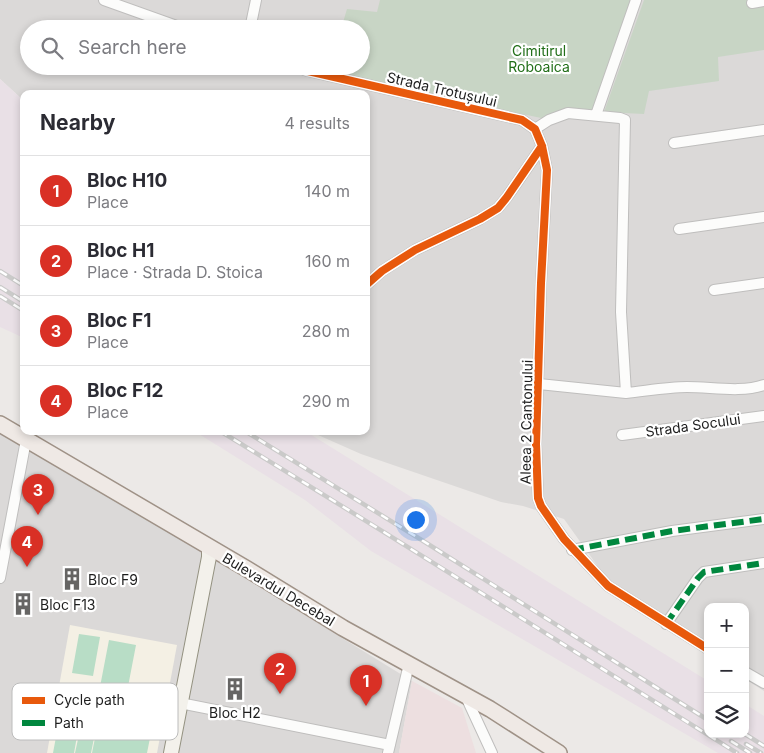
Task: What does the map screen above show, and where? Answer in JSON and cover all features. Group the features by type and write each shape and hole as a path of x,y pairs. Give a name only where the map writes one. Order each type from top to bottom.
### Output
{"main road":[{"name":"Bulevardul Decebal","path":"0,424 343,628 490,709 559,753"}],"street":[{"path":"104,0 160,20"},
{"path":"252,20 256,0"},
{"path":"596,115 636,0"},
{"path":"752,3 764,1"},
{"name":"Strada Trotușului","path":"325,75 522,120 535,129"},
{"path":"370,282 382,271 415,250 480,219 498,208 542,146 535,129 549,120 568,113 625,120 621,312 626,393"},
{"path":"674,143 764,130"},
{"name":"Aleea 2 Cantonului","path":"542,146 547,170 536,444 538,498 549,519 572,550 608,586 706,648"},
{"path":"678,229 764,217"},
{"path":"714,290 764,283"},
{"path":"539,384 626,393 686,387 758,387 764,384"},
{"name":"Strada Socului","path":"622,435 764,416"},
{"path":"0,578 26,440"},
{"path":"0,512 12,513"},
{"path":"572,550 672,531 764,519"},
{"path":"178,714 209,557 209,547"},
{"path":"666,624 704,572 764,564"},
{"path":"180,703 389,749 409,664"},
{"path":"749,674 764,683"},
{"path":"466,697 492,753"},
{"path":"171,753 173,740"}],"shaded area":[{"path":"0,0 764,0 764,691 749,682 749,603 704,603 704,652 609,582 564,519 523,506 501,502 361,454 318,435 370,435 370,90 20,90 20,97 0,79"},
{"path":"0,79 20,97 20,336 0,327"},
{"path":"0,433 202,552 412,681 399,753 0,753"},
{"path":"200,435 311,435 704,679 704,738 749,738 749,707 764,716 764,753 718,753 371,551 305,500"},
{"path":"58,465 182,537 179,541 56,469"},
{"path":"70,625 177,645 170,683 60,683"},
{"path":"412,681 462,708 476,753 399,753"},
{"path":"49,740 159,740 157,753 47,753"}],"green space":[{"name":"Cimitirul Roboaica","path":"380,0 633,0 593,110 566,110 546,119 338,75 370,75 370,20 344,20 347,9 377,12"},
{"path":"644,0 750,0 750,8 764,6 764,50 718,57 719,81 649,91 644,114 604,112"},
{"path":"79,634 100,637 93,676 72,673"},
{"path":"109,640 136,645 129,683 101,683"},
{"path":"55,740 76,740 74,753 53,753"},
{"path":"78,740 94,740 91,753 75,753"},
{"path":"95,740 150,740 147,753 92,753"}],"railway":[{"path":"0,271 20,284"},
{"path":"0,287 20,300"},
{"path":"0,296 20,308"},
{"path":"226,435 737,753"},
{"path":"251,435 704,717"},
{"path":"749,737 764,746"},
{"path":"731,741 750,753"},
{"path":"746,744 761,753"}],"marked path":[{"path":"572,550 672,531 764,519"},
{"path":"666,624 704,572 764,563"}],"cycle path":[{"path":"325,75 522,120 535,129 542,146 547,170 536,444 538,498 541,506 564,539 608,586 706,648"},
{"path":"370,282 382,271 415,250 480,219 498,208 542,146"}],"place":[{"name":"Bloc F1","path":"38,515"},
{"name":"Bloc F12","path":"27,567"},
{"name":"Bloc F9","path":"72,579"},
{"name":"Bloc F13","path":"23,604"},
{"name":"Bloc H2","path":"235,689"},
{"name":"Bloc H1","path":"280,694"},
{"name":"Bloc H10","path":"366,706"}]}
